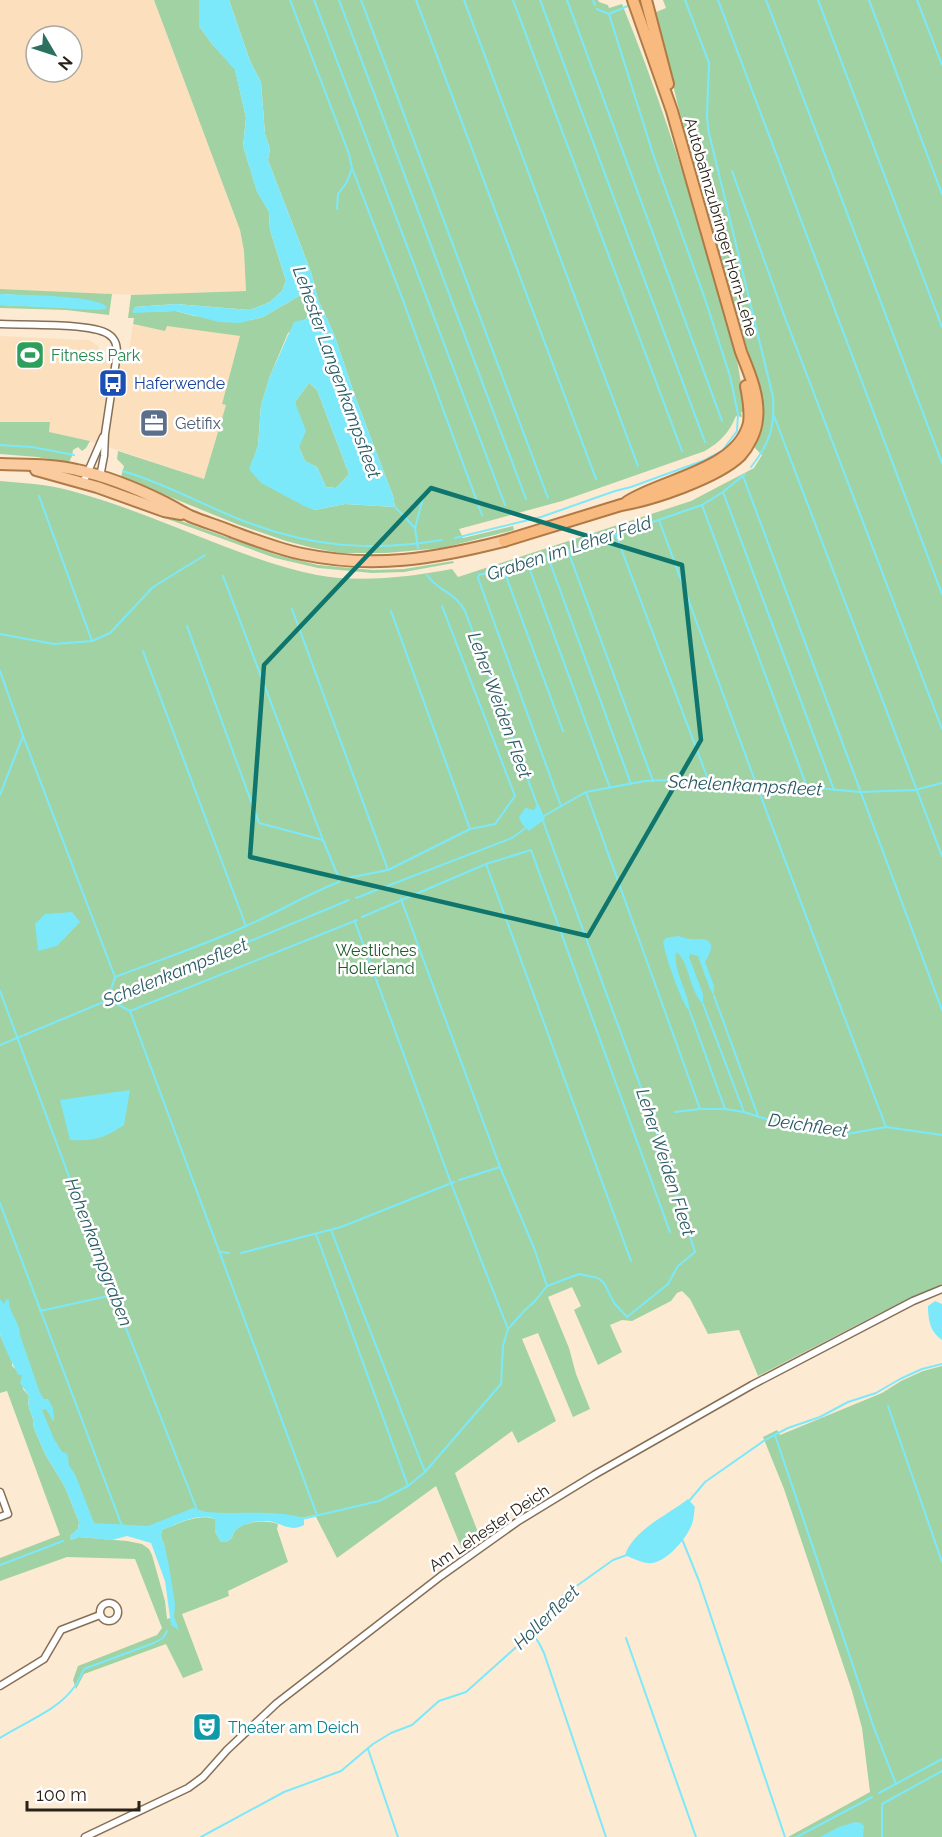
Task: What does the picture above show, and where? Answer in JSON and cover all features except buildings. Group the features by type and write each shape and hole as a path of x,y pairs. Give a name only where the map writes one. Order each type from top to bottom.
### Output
{"highway":[{"path":"647,1 672,111"},
{"path":"634,3 672,111"},
{"name":"Autobahnzubringer Horn-Lehe","path":"504,541 621,505 639,502 690,483 718,470 740,456 754,432 757,404 750,375 741,352 672,111"}],"main road":[{"name":"Autobahnzubringer Horn-Lehe","path":"0,464 15,464 85,478 165,502 191,516 273,546 338,561 377,562 426,558 454,554 504,541"}],"street":[{"path":"0,324 69,326 100,330 110,335 117,343 104,456 98,482"},
{"path":"85,478 105,434"},
{"name":"Am Lehester Deich","path":"85,1837 188,1788 204,1778 227,1750 277,1704 441,1576 517,1522 594,1475 752,1385 913,1301 942,1289"},
{"path":"0,1492 8,1514 0,1517"},
{"path":"0,1686 44,1659 61,1630 100,1615"}],"highlighted area":[{"path":"431,488 682,565 701,740 588,936 250,857 264,665"}],"shaded area":[{"path":"0,0 154,0 240,230 244,251 246,291 135,295 0,289"},
{"path":"133,324 165,331 167,325 240,336 222,404 226,405 204,479 90,441 48,432 50,422 0,422 0,336 89,340 98,346 104,357 128,358"}],"green space":[{"path":"154,0 199,0 199,26 235,69 246,118 243,146 257,191 269,212 270,230 286,281 282,291 270,302 250,310 176,304 135,307 133,312 176,311 194,316 251,320 263,317 299,296 308,299 312,308 306,319 288,333 270,376 261,405 258,446 250,468 315,510 345,504 395,507 334,334 318,300 311,272 268,160 270,149 265,134 261,82 250,61 229,0 598,0 608,5 609,8 622,4 668,126 725,310 739,371 744,412 741,412 742,417 736,416 724,436 705,451 562,501 459,529 463,538 513,526 514,530 442,548 386,553 340,553 313,548 239,525 121,477 124,466 117,459 118,451 204,479 226,405 222,404 240,336 167,326 165,331 133,324 134,318 128,318 131,295 246,291 244,251 240,230"},
{"name":"Westliches Hollerland","path":"663,0 942,0 942,1284 758,1376 739,1330 708,1334 690,1299 682,1291 677,1293 671,1301 632,1321 622,1320 610,1325 622,1352 598,1365 574,1310 581,1306 572,1287 548,1297 590,1409 573,1417 538,1333 522,1339 556,1421 518,1443 512,1431 455,1473 481,1540 463,1552 436,1486 337,1558 315,1515 297,1519 191,1512 153,1529 84,1528 0,1305 0,481 51,486 108,502 294,570 317,575 367,579 402,577 452,569 458,577 691,501 754,468 762,455 753,446 761,420 759,395 678,106 656,12 666,8"},
{"path":"0,289 112,294 109,315 66,310 0,308 0,305 106,309 78,299 0,294"},
{"path":"309,383 317,390 349,474 336,488 326,487 317,467 305,461 299,447 295,402"},
{"path":"0,422 50,422 49,432 90,441 82,451 78,447 73,450 69,462 0,454"},
{"path":"113,497 277,555 318,565 373,570 404,569 453,561 454,563 404,572 372,573 318,568 275,558 112,499"},
{"path":"0,1335 12,1360 12,1366 22,1375 23,1389 29,1396 33,1426 45,1454 65,1487 79,1522 78,1529 70,1536 71,1540 79,1537 127,1541 142,1544 149,1549 165,1601 167,1619 174,1617 162,1530 202,1517 215,1519 215,1531 221,1542 226,1542 232,1538 238,1528 244,1525 258,1522 278,1524 277,1529 288,1562 228,1591 229,1596 182,1614 203,1670 183,1678 166,1644 84,1674 76,1689 73,1680 78,1666 157,1635 162,1628 135,1559 67,1557 0,1581 0,1558 60,1535 7,1391 0,1393"},
{"path":"942,1366 942,1837 788,1837 870,1792 862,1728 852,1691 784,1489 763,1437 777,1430 780,1435 882,1393 923,1371"}],"water":[{"path":"199,0 229,0 250,61 261,82 265,134 270,149 268,160 311,272 318,300 334,334 395,507 345,504 315,510 261,483 249,469 258,446 261,405 270,376 294,322 306,319 312,308 306,298 299,296 263,317 240,323 219,322 176,311 133,313 134,307 176,304 250,310 270,302 282,291 286,281 270,230 269,212 257,192 243,146 246,118 235,70 199,26","holes":["309,383 317,390 349,474 336,488 326,487 317,467 305,461 299,447 306,431 295,402"]},
{"path":"0,294 74,298 100,303 107,307 97,310 0,305"},
{"path":"538,803 545,819 529,831 519,817 525,808 534,810"},
{"path":"72,912 80,922 57,946 38,951 35,924 45,914"},
{"path":"678,936 707,940 711,945 705,962 714,986 714,996 698,956 690,954 689,957 703,994 703,1004 695,992 682,959 676,953 677,967 690,1012 678,990 663,942 666,938"},
{"path":"130,1090 124,1125 98,1138 70,1140 60,1100"},
{"path":"0,1299 4,1304 9,1299 10,1309 18,1325 40,1393 44,1399 48,1399 53,1408 54,1420 46,1409 42,1410 54,1439 62,1452 68,1456 69,1466 75,1474 94,1523 148,1526 193,1508 218,1513 292,1515 304,1518 304,1525 290,1528 272,1522 257,1521 240,1527 226,1542 221,1542 215,1531 215,1519 209,1517 188,1520 162,1530 161,1536 175,1604 174,1617 179,1630 171,1625 165,1581 151,1543 127,1536 112,1540 79,1537 71,1540 70,1536 78,1529 79,1522 65,1487 45,1454 33,1426 29,1396 20,1383 22,1375 17,1372 1,1337"},
{"path":"935,1301 942,1304 942,1340 932,1329 929,1321 928,1306"},
{"path":"688,1499 695,1507 693,1521 687,1534 675,1549 654,1563 639,1561 625,1555 629,1546 644,1530"},
{"path":"855,1822 864,1826 863,1837 820,1837 839,1827"}],"waterway":[{"path":"290,0 349,154 352,168 347,182 338,194 337,209"},
{"path":"314,0 505,505"},
{"path":"339,0 526,499"},
{"path":"361,0 548,498"},
{"path":"416,0 596,479"},
{"path":"464,0 638,466"},
{"path":"513,0 682,451"},
{"path":"540,0 705,442"},
{"path":"567,0 722,421"},
{"name":"Graben im Leher Feld","path":"593,0 595,5"},
{"name":"Graben im Leher Feld","path":"685,0 709,63 708,129 773,397 770,434 763,450 751,467"},
{"path":"718,0 942,594"},
{"path":"766,0 942,463"},
{"path":"818,0 942,327"},
{"path":"869,0 942,194"},
{"path":"917,0 942,65"},
{"name":"Graben im Leher Feld","path":"597,9 609,14 630,5"},
{"path":"455,538 541,517 705,460 722,451 737,431 738,414 730,376 653,154 609,14"},
{"path":"352,168 482,515"},
{"path":"732,171 784,315 942,729"},
{"path":"774,416 942,856"},
{"name":"Lehester Langenkampsfleet","path":"0,445 32,447 74,455"},
{"name":"Lehester Langenkampsfleet","path":"123,471 241,520 291,536 340,545 365,546 416,544 442,540"},
{"name":"Graben im Leher Feld","path":"561,806 478,578 479,575 568,551 702,505 745,474"},
{"path":"743,476 942,1010"},
{"path":"723,492 834,790"},
{"path":"415,528 424,494"},
{"path":"39,496 92,641"},
{"path":"702,505 807,787"},
{"name":"Lehester Langenkampsfleet","path":"395,507 415,528 418,548"},
{"path":"659,520 886,1127"},
{"path":"616,535 709,782"},
{"path":"568,551 653,781"},
{"path":"0,634 54,644 92,641 110,633 153,587 205,555"},
{"path":"548,557 631,784"},
{"path":"527,562 610,788"},
{"path":"503,568 563,731"},
{"name":"Leher Weiden Fleet","path":"427,575 457,600 465,611 537,804"},
{"path":"223,576 340,881"},
{"path":"347,878 388,870 470,829 495,824 515,796 442,606"},
{"path":"292,609 388,870"},
{"path":"391,611 470,829"},
{"path":"187,626 259,823 323,840"},
{"path":"143,651 246,926"},
{"path":"0,671 115,977 108,999 130,1011 317,1515"},
{"path":"0,795 23,736"},
{"name":"Schelenkampsfleet","path":"542,817 586,792 645,781 689,779 758,789 807,787 860,792 915,790 942,783"},
{"path":"586,792 700,1109"},
{"name":"Leher Weiden Fleet","path":"302,1519 379,1501 408,1486 425,1472 501,1384 503,1346 508,1329 547,1286 579,1274 598,1278 604,1283 614,1303 627,1317 668,1284 678,1266 695,1252 651,1115 543,821"},
{"name":"Schelenkampsfleet","path":"356,898 512,838 527,827"},
{"path":"362,917 486,864 531,850 670,1232"},
{"path":"486,864 631,1261"},
{"path":"115,977 199,946 339,882"},
{"path":"401,899 500,1167 534,1248 547,1286"},
{"name":"Schelenkampsfleet","path":"0,1045 349,900"},
{"path":"130,1011 357,920"},
{"path":"355,922 451,1183 508,1329"},
{"name":"Hohenkampgraben","path":"0,991 113,1295 197,1510"},
{"path":"714,996 758,1116"},
{"path":"703,1004 744,1112"},
{"path":"690,1012 725,1109"},
{"name":"Deichfleet","path":"675,1112 725,1109 744,1112 785,1125 847,1134 886,1127 942,1135"},
{"path":"459,1180 500,1167"},
{"path":"241,1253 341,1227 454,1182"},
{"path":"0,1203 122,1526"},
{"path":"331,1230 425,1472"},
{"path":"316,1234 408,1486"},
{"path":"220,1252 229,1253"},
{"path":"40,1311 113,1295"},
{"name":"Hollerfleet","path":"689,1501 705,1482 765,1440 788,1428 820,1417 848,1402 876,1393 922,1369 942,1364"},
{"path":"888,1406 942,1562"},
{"path":"775,1435 874,1728 896,1784"},
{"path":"682,1539 699,1581 785,1837"},
{"path":"0,1565 63,1541"},
{"name":"Hollerfleet","path":"201,1837 284,1792 341,1771 373,1744 391,1733 412,1725 439,1701 466,1692 532,1633 544,1614 564,1595 613,1560 627,1555"},
{"path":"0,1738 40,1715 68,1695 84,1669 154,1643 163,1638 167,1631"},
{"path":"532,1633 544,1653 606,1837"},
{"path":"626,1638 696,1837"},
{"path":"368,1749 398,1837"},
{"path":"879,1793 942,1759"},
{"path":"882,1837 882,1804 942,1771"},
{"path":"797,1837 872,1797"}],"place":[{"name":"Fitness Park","path":"30,355"},
{"name":"Haferwende","path":"113,383"},
{"name":"Getifix","path":"154,423"},
{"name":"Theater am Deich","path":"207,1727"}]}
